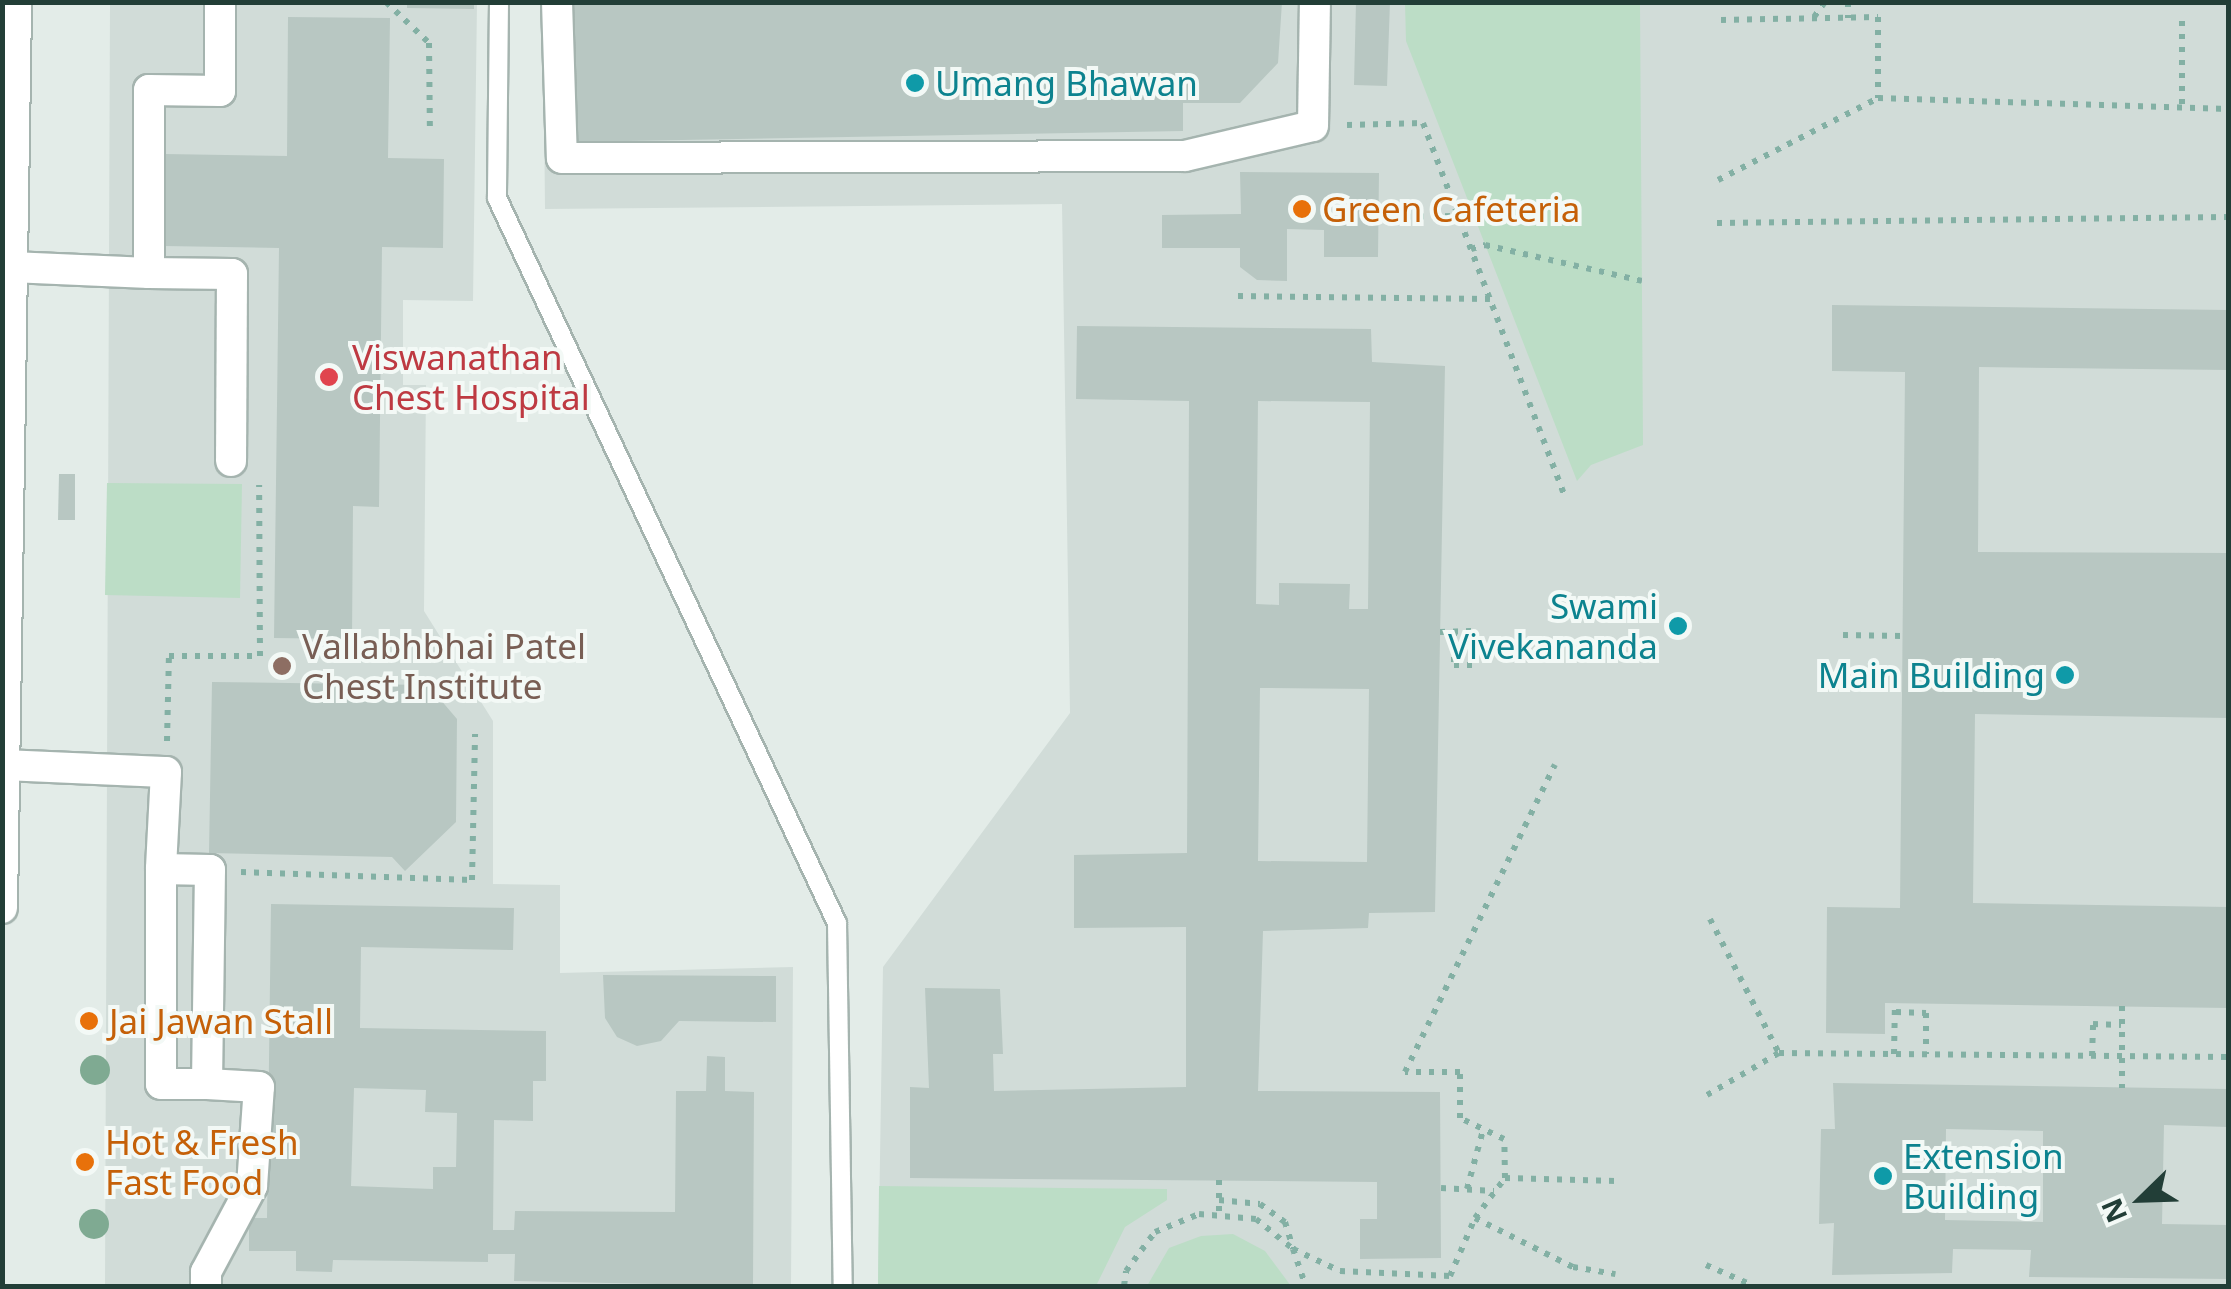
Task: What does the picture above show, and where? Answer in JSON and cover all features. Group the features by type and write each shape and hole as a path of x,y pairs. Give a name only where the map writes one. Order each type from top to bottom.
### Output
{"street":[{"path":"2,908 16,2"},
{"path":"149,273 149,90 220,91 220,2"},
{"path":"557,2 562,158 1186,156 1313,126 1314,2"},
{"path":"10,266 232,274 231,461"},
{"path":"4,766 166,772 161,869 161,1084 259,1087 252,1186 206,1272 206,1286"},
{"path":"161,869 210,870 207,1084"}],"lane":[{"path":"499,2 497,198 837,922 844,1286"}],"path":[{"path":"386,2 429,43 430,132"},
{"path":"1814,18 1824,2"},
{"path":"1848,2 1848,18"},
{"path":"1720,20 1878,17 1878,98"},
{"path":"2182,21 2182,105"},
{"path":"1718,180 1878,98 2182,105 2228,110"},
{"path":"1313,126 1423,124 1564,495"},
{"path":"1380,217 1458,216"},
{"path":"1716,223 2228,218"},
{"path":"1471,248 1486,245 1642,281"},
{"path":"1238,296 1490,299"},
{"path":"166,772 169,656 260,656 258,460 231,461"},
{"path":"1440,632 1478,631"},
{"path":"1454,632 1454,665 1476,665"},
{"path":"1842,635 1902,636"},
{"path":"210,870 472,880 475,734"},
{"path":"1124,1286 1126,1271 1156,1232 1198,1214 1256,1219 1293,1249 1340,1270 1450,1276 1475,1218 1504,1178 1504,1139 1460,1118 1460,1072 1405,1072 1555,765"},
{"path":"1710,919 1780,1052"},
{"path":"2122,1006 2122,1088"},
{"path":"1894,1054 1896,1008 1926,1013 1926,1054"},
{"path":"2092,1056 2093,1024 2122,1026"},
{"path":"1706,1095 1780,1052 2228,1057"},
{"path":"1467,1189 1483,1130"},
{"path":"1504,1178 1616,1181"},
{"path":"1219,1180 1219,1215"},
{"path":"1440,1188 1495,1191"},
{"path":"1219,1200 1260,1204 1285,1222 1306,1286"},
{"path":"1475,1218 1573,1267 1615,1274"},
{"path":"1706,1265 1754,1286"}],"shaded area":[{"name":"Vallabhbhai Patel Chest Institute","path":"110,3 477,3 473,301 403,300 403,385 426,385 424,611 493,721 493,884 560,885 560,973 793,967 791,1286 105,1286"},
{"path":"543,3 2228,3 2228,1286 878,1286 883,967 1070,713 1062,204 545,209"}],"green space":[{"path":"1405,3 1640,3 1643,445 1591,465 1577,481 1406,41"},
{"path":"107,483 242,484 240,598 105,595"},
{"path":"879,1186 1167,1189 1167,1200 1125,1227 1096,1286 878,1286"},
{"path":"1233,1234 1265,1251 1291,1286 1147,1286 1169,1248 1201,1236"}],"building":[{"path":"407,2 474,2 474,9 407,8"},
{"name":"Umang Bhawan","path":"568,2 1282,2 1278,63 1240,103 1183,103 1183,131 572,142"},
{"path":"1356,2 1390,2 1387,86 1354,85"},
{"name":"Viswanathan Chest Hospital","path":"288,17 390,18 388,158 444,159 443,248 382,247 379,507 353,506 352,639 274,638 279,248 164,246 165,154 287,156"},
{"path":"1240,172 1379,173 1378,257 1324,257 1324,230 1287,229 1287,281 1257,280 1240,267 1240,248 1162,248 1162,215 1241,214"},
{"name":"Main Building","path":"1832,305 2228,310 2228,370 1979,367 1978,552 2228,553 2228,718 1975,714 1973,903 2228,907 2228,1008 1885,1003 1885,1034 1826,1033 1827,907 1900,908 1905,372 1832,371"},
{"path":"1077,326 1371,329 1372,362 1445,366 1435,912 1369,913 1368,928 1263,931 1258,1091 1440,1092 1441,1258 1360,1259 1360,1219 1377,1219 1377,1182 910,1178 910,1087 929,1088 925,988 1000,989 1003,1054 993,1054 994,1091 1186,1087 1186,927 1074,928 1074,855 1187,853 1189,401 1076,399","holes":["1258,401 1370,402 1368,609 1349,609 1350,584 1279,583 1279,605 1256,604","1260,688 1369,689 1367,862 1258,861"]},
{"path":"59,474 75,474 75,520 58,520"},
{"path":"212,682 428,685 457,719 456,822 405,871 392,857 209,853"},
{"path":"271,904 514,908 513,950 361,947 360,1028 546,1031 546,1081 533,1081 533,1121 494,1120 493,1230 514,1230 515,1211 675,1212 676,1091 706,1091 707,1056 725,1057 725,1091 754,1092 753,1286 514,1281 515,1254 488,1254 488,1262 333,1260 332,1272 296,1271 296,1251 249,1251 249,1218 267,1218","holes":["354,1088 426,1090 425,1112 457,1113 456,1167 433,1167 433,1189 351,1186"]},
{"path":"603,975 776,976 776,1022 679,1021 661,1041 637,1046 617,1037 605,1018"},
{"name":"Extension Building","path":"1833,1083 2228,1089 2228,1127 2164,1125 2162,1224 2228,1225 2228,1279 2029,1277 2031,1250 1953,1249 1952,1273 1832,1275 1834,1223 1819,1224 1821,1129 1835,1129","holes":["1946,1129 2043,1131 2043,1222 1945,1220"]}],"place":[{"name":"Umang Bhawan","path":"915,83"},
{"name":"Green Cafeteria","path":"1302,209"},
{"name":"Viswanathan Chest Hospital","path":"329,377"},
{"name":"Swami Vivekananda","path":"1678,626"},
{"name":"Vallabhbhai Patel Chest Institute","path":"282,666"},
{"name":"Main Building","path":"2065,675"},
{"name":"Jai Jawan Stall","path":"89,1021"},
{"name":"Hot & Fresh Fast Food","path":"85,1162"},
{"name":"Extension Building","path":"1883,1176"}]}
